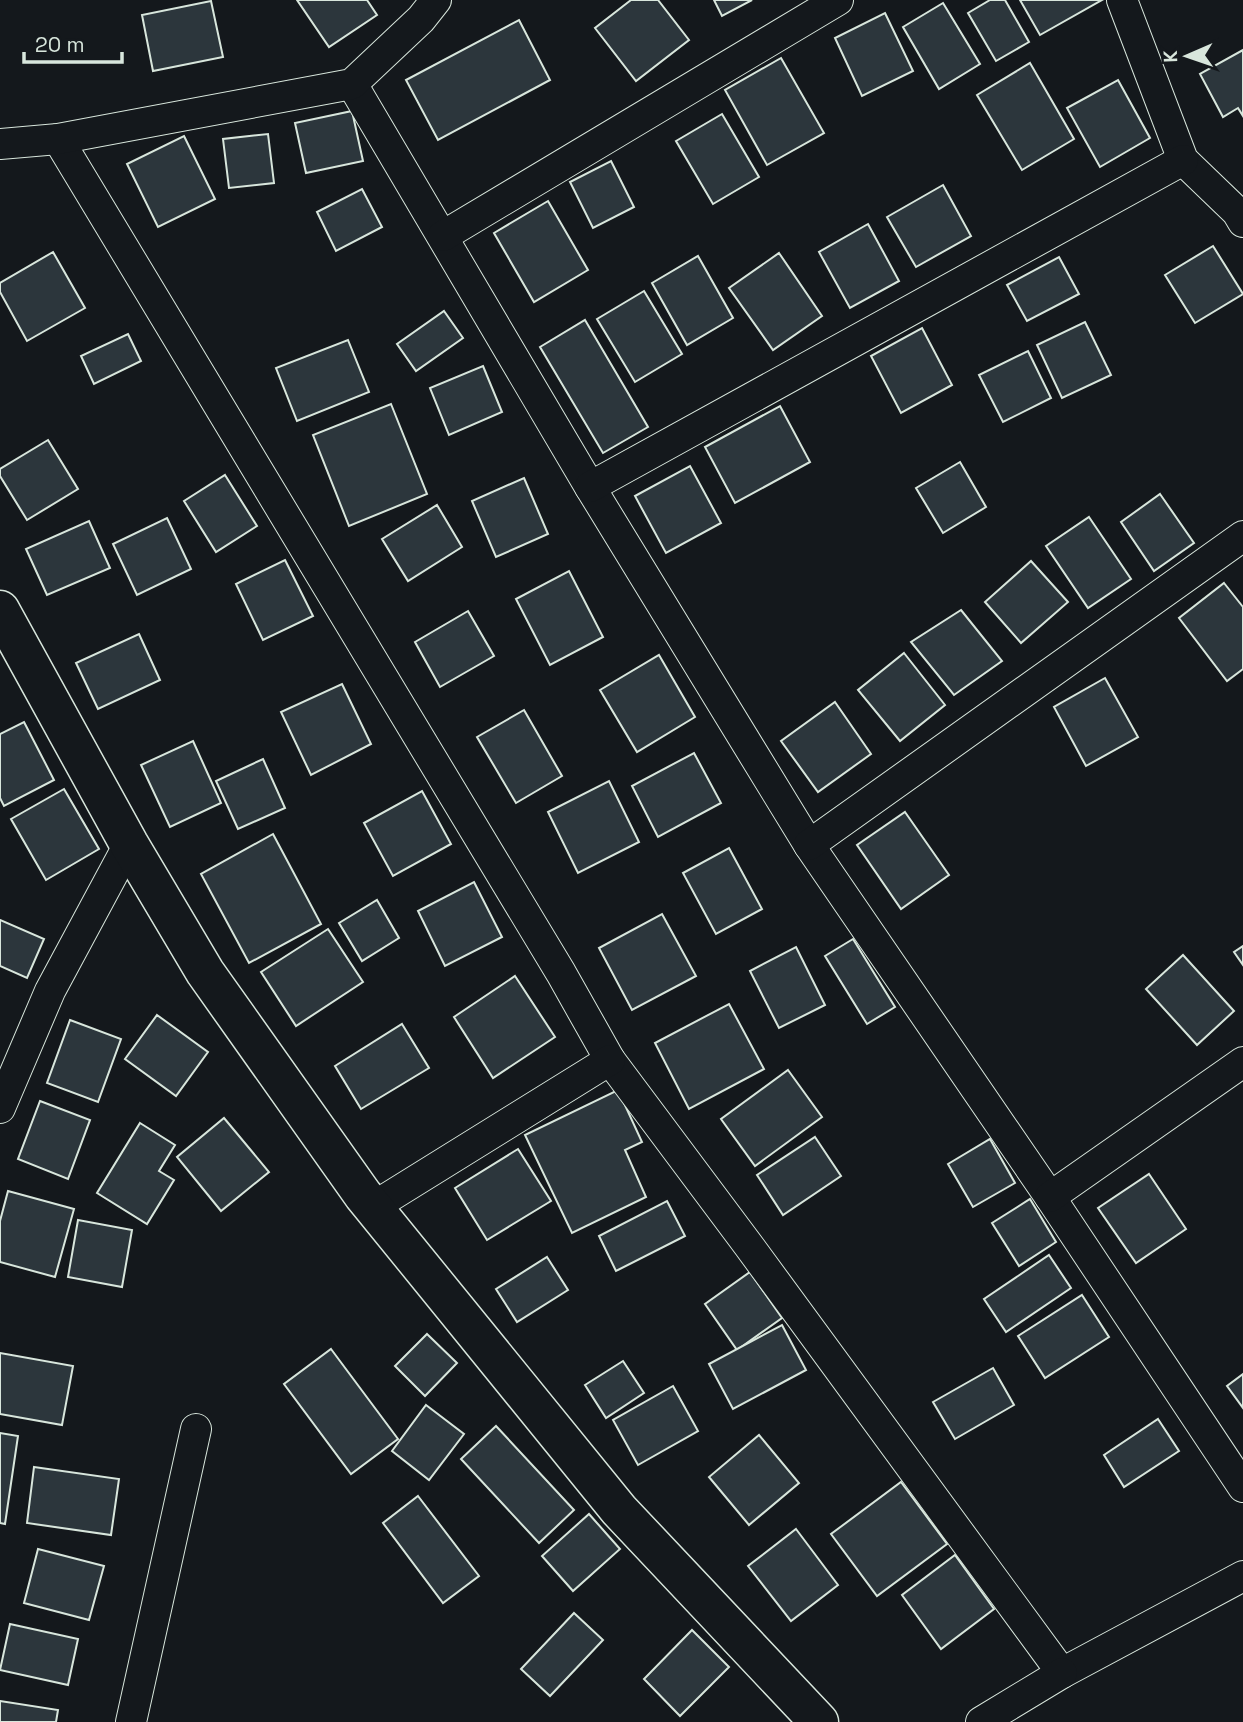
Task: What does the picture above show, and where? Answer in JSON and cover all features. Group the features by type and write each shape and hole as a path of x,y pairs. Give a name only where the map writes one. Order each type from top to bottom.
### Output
{"street":[{"path":"0,144 58,139 352,84 421,19 436,0"},
{"path":"443,236 838,0"},
{"path":"1122,0 1183,160 1241,214"},
{"path":"352,84 590,486 809,845 1050,1197 1243,1487"},
{"path":"58,139 540,938 610,1060 1062,1673"},
{"path":"590,486 1183,160"},
{"path":"809,845 1243,536"},
{"path":"0,610 129,844 205,972 373,1207 619,1510 820,1722"},
{"path":"0,1108 50,991 129,844"},
{"path":"373,1207 610,1060"},
{"path":"1050,1197 1243,1062"},
{"path":"131,1722 196,1429"},
{"path":"981,1722 1062,1673 1243,1576"}],"building":[{"path":"297,0 367,0 377,15 329,47"},
{"path":"631,0 658,0 689,40 636,81 595,28"},
{"path":"714,0 752,0 722,16"},
{"path":"990,0 1005,0 1029,42 996,61 968,13"},
{"path":"1020,0 1102,0 1040,35"},
{"path":"211,1 223,57 153,71 142,15"},
{"path":"943,3 980,64 939,89 903,27"},
{"path":"885,13 913,71 862,96 835,38"},
{"path":"519,20 550,80 438,140 406,80"},
{"path":"1243,50 1243,116 1238,108 1223,117 1200,74"},
{"path":"781,58 824,133 767,165 725,90"},
{"path":"1030,63 1074,139 1022,170 977,95"},
{"path":"1118,80 1150,138 1100,167 1067,108"},
{"path":"352,111 363,161 306,173 295,123"},
{"path":"722,114 759,177 713,204 676,141"},
{"path":"268,134 274,183 229,188 223,139"},
{"path":"184,136 215,199 158,227 127,164"},
{"path":"611,161 634,207 593,228 570,182"},
{"path":"943,185 971,236 916,267 887,217"},
{"path":"362,189 382,227 336,251 317,212"},
{"path":"548,201 588,270 534,302 494,233"},
{"path":"868,224 899,281 850,308 819,252"},
{"path":"1213,246 1243,294 1195,323 1165,275"},
{"path":"53,252 85,308 27,341 0,292 0,283"},
{"path":"779,253 822,316 773,350 729,288"},
{"path":"698,256 733,318 687,345 652,283"},
{"path":"1059,257 1079,294 1027,321 1007,285"},
{"path":"644,291 682,354 635,382 597,319"},
{"path":"444,311 463,338 416,371 397,344"},
{"path":"585,320 648,427 603,453 540,347"},
{"path":"1085,322 1111,375 1062,398 1037,345"},
{"path":"922,328 952,385 901,413 871,356"},
{"path":"128,334 141,361 94,384 81,356"},
{"path":"348,340 369,392 297,421 276,368"},
{"path":"1028,351 1051,398 1003,422 979,375"},
{"path":"483,366 502,412 449,435 430,388"},
{"path":"391,404 427,494 349,526 313,435"},
{"path":"780,406 810,462 735,503 705,447"},
{"path":"48,440 78,489 27,520 0,476 0,469"},
{"path":"960,462 986,507 943,533 916,488"},
{"path":"690,466 721,523 666,553 635,496"},
{"path":"225,475 257,526 216,552 184,501"},
{"path":"524,478 548,534 496,557 472,501"},
{"path":"1160,494 1194,543 1154,571 1121,522"},
{"path":"437,505 462,547 408,581 382,539"},
{"path":"1089,517 1131,579 1088,608 1046,546"},
{"path":"167,518 191,569 137,595 113,544"},
{"path":"89,521 110,568 47,595 26,549"},
{"path":"285,560 313,616 263,640 236,584"},
{"path":"1031,561 1068,602 1021,643 985,602"},
{"path":"569,571 603,637 550,665 516,599"},
{"path":"1224,583 1243,607 1243,669 1227,681 1179,618"},
{"path":"961,610 1002,661 954,695 911,642"},
{"path":"468,611 494,656 440,687 415,642"},
{"path":"139,634 160,680 98,709 76,663"},
{"path":"904,653 945,705 900,741 858,690"},
{"path":"659,655 695,717 637,752 600,690"},
{"path":"1105,678 1138,737 1086,766 1054,707"},
{"path":"342,684 371,744 311,775 281,712"},
{"path":"835,702 871,754 818,792 781,741"},
{"path":"524,710 562,776 516,803 477,737"},
{"path":"24,722 54,780 4,806 0,798 0,734"},
{"path":"193,741 221,803 170,827 141,765"},
{"path":"694,753 721,803 658,837 632,786"},
{"path":"263,759 285,808 238,829 216,781"},
{"path":"609,781 639,842 578,873 548,812"},
{"path":"64,789 99,849 46,880 11,819"},
{"path":"422,791 451,844 393,876 364,823"},
{"path":"905,812 949,875 901,909 857,845"},
{"path":"273,834 321,924 249,963 201,874"},
{"path":"729,848 762,909 716,934 683,873"},
{"path":"474,882 502,937 445,966 418,911"},
{"path":"377,900 399,938 362,961 339,923"},
{"path":"662,914 696,976 632,1010 599,948"},
{"path":"0,920 44,939 27,978 0,966"},
{"path":"328,929 363,982 296,1026 261,972"},
{"path":"853,939 895,1007 867,1024 825,956"},
{"path":"1243,946 1243,965 1234,952"},
{"path":"796,947 825,1005 779,1028 750,971"},
{"path":"1183,955 1234,1011 1197,1045 1146,989"},
{"path":"515,976 555,1037 493,1078 454,1017"},
{"path":"729,1004 764,1069 689,1109 655,1043"},
{"path":"157,1015 208,1052 176,1096 125,1059"},
{"path":"70,1020 121,1039 98,1102 47,1083"},
{"path":"402,1024 429,1068 361,1109 335,1066"},
{"path":"788,1070 822,1117 755,1166 721,1119"},
{"path":"618,1090 642,1142 625,1150 646,1197 572,1233 525,1135"},
{"path":"40,1101 90,1120 68,1179 18,1159"},
{"path":"224,1118 269,1172 221,1211 177,1157"},
{"path":"140,1123 175,1145 159,1171 174,1180 147,1224 97,1193"},
{"path":"815,1137 841,1176 783,1215 757,1175"},
{"path":"990,1139 1015,1183 973,1207 948,1164"},
{"path":"518,1149 551,1201 487,1240 455,1188"},
{"path":"1149,1174 1186,1229 1136,1263 1098,1208"},
{"path":"8,1191 74,1209 55,1277 0,1262 0,1221"},
{"path":"1030,1199 1056,1242 1019,1266 992,1223"},
{"path":"667,1201 685,1236 616,1271 599,1236"},
{"path":"78,1220 132,1230 122,1287 68,1277"},
{"path":"1049,1255 1071,1288 1006,1332 984,1299"},
{"path":"547,1257 568,1290 517,1322 496,1289"},
{"path":"750,1272 782,1318 737,1350 705,1304"},
{"path":"1082,1295 1109,1337 1045,1378 1018,1336"},
{"path":"782,1325 806,1370 733,1409 709,1364"},
{"path":"427,1334 457,1363 425,1396 395,1366"},
{"path":"331,1349 398,1439 351,1474 284,1384"},
{"path":"0,1353 73,1366 62,1425 0,1414"},
{"path":"623,1361 644,1393 606,1418 585,1385"},
{"path":"993,1368 1014,1405 955,1439 933,1402"},
{"path":"1243,1374 1243,1408 1227,1386"},
{"path":"673,1386 698,1431 638,1465 613,1420"},
{"path":"426,1405 464,1434 429,1480 392,1451"},
{"path":"1158,1419 1179,1451 1124,1487 1104,1455"},
{"path":"496,1426 574,1510 539,1543 461,1459"},
{"path":"0,1433 18,1436 5,1524 0,1523"},
{"path":"759,1435 799,1483 749,1525 709,1477"},
{"path":"34,1467 119,1479 111,1535 27,1523"},
{"path":"901,1482 947,1544 877,1596 831,1534"},
{"path":"418,1496 479,1576 443,1603 383,1523"},
{"path":"589,1514 620,1549 573,1591 542,1556"},
{"path":"796,1529 838,1585 791,1621 748,1566"},
{"path":"38,1549 104,1566 89,1620 24,1603"},
{"path":"955,1555 994,1609 941,1649 902,1595"},
{"path":"574,1613 603,1640 550,1696 521,1669"},
{"path":"10,1624 78,1639 68,1685 0,1670"},
{"path":"692,1630 729,1667 680,1716 644,1679"},
{"path":"0,1701 58,1710 56,1722 0,1722"}]}
